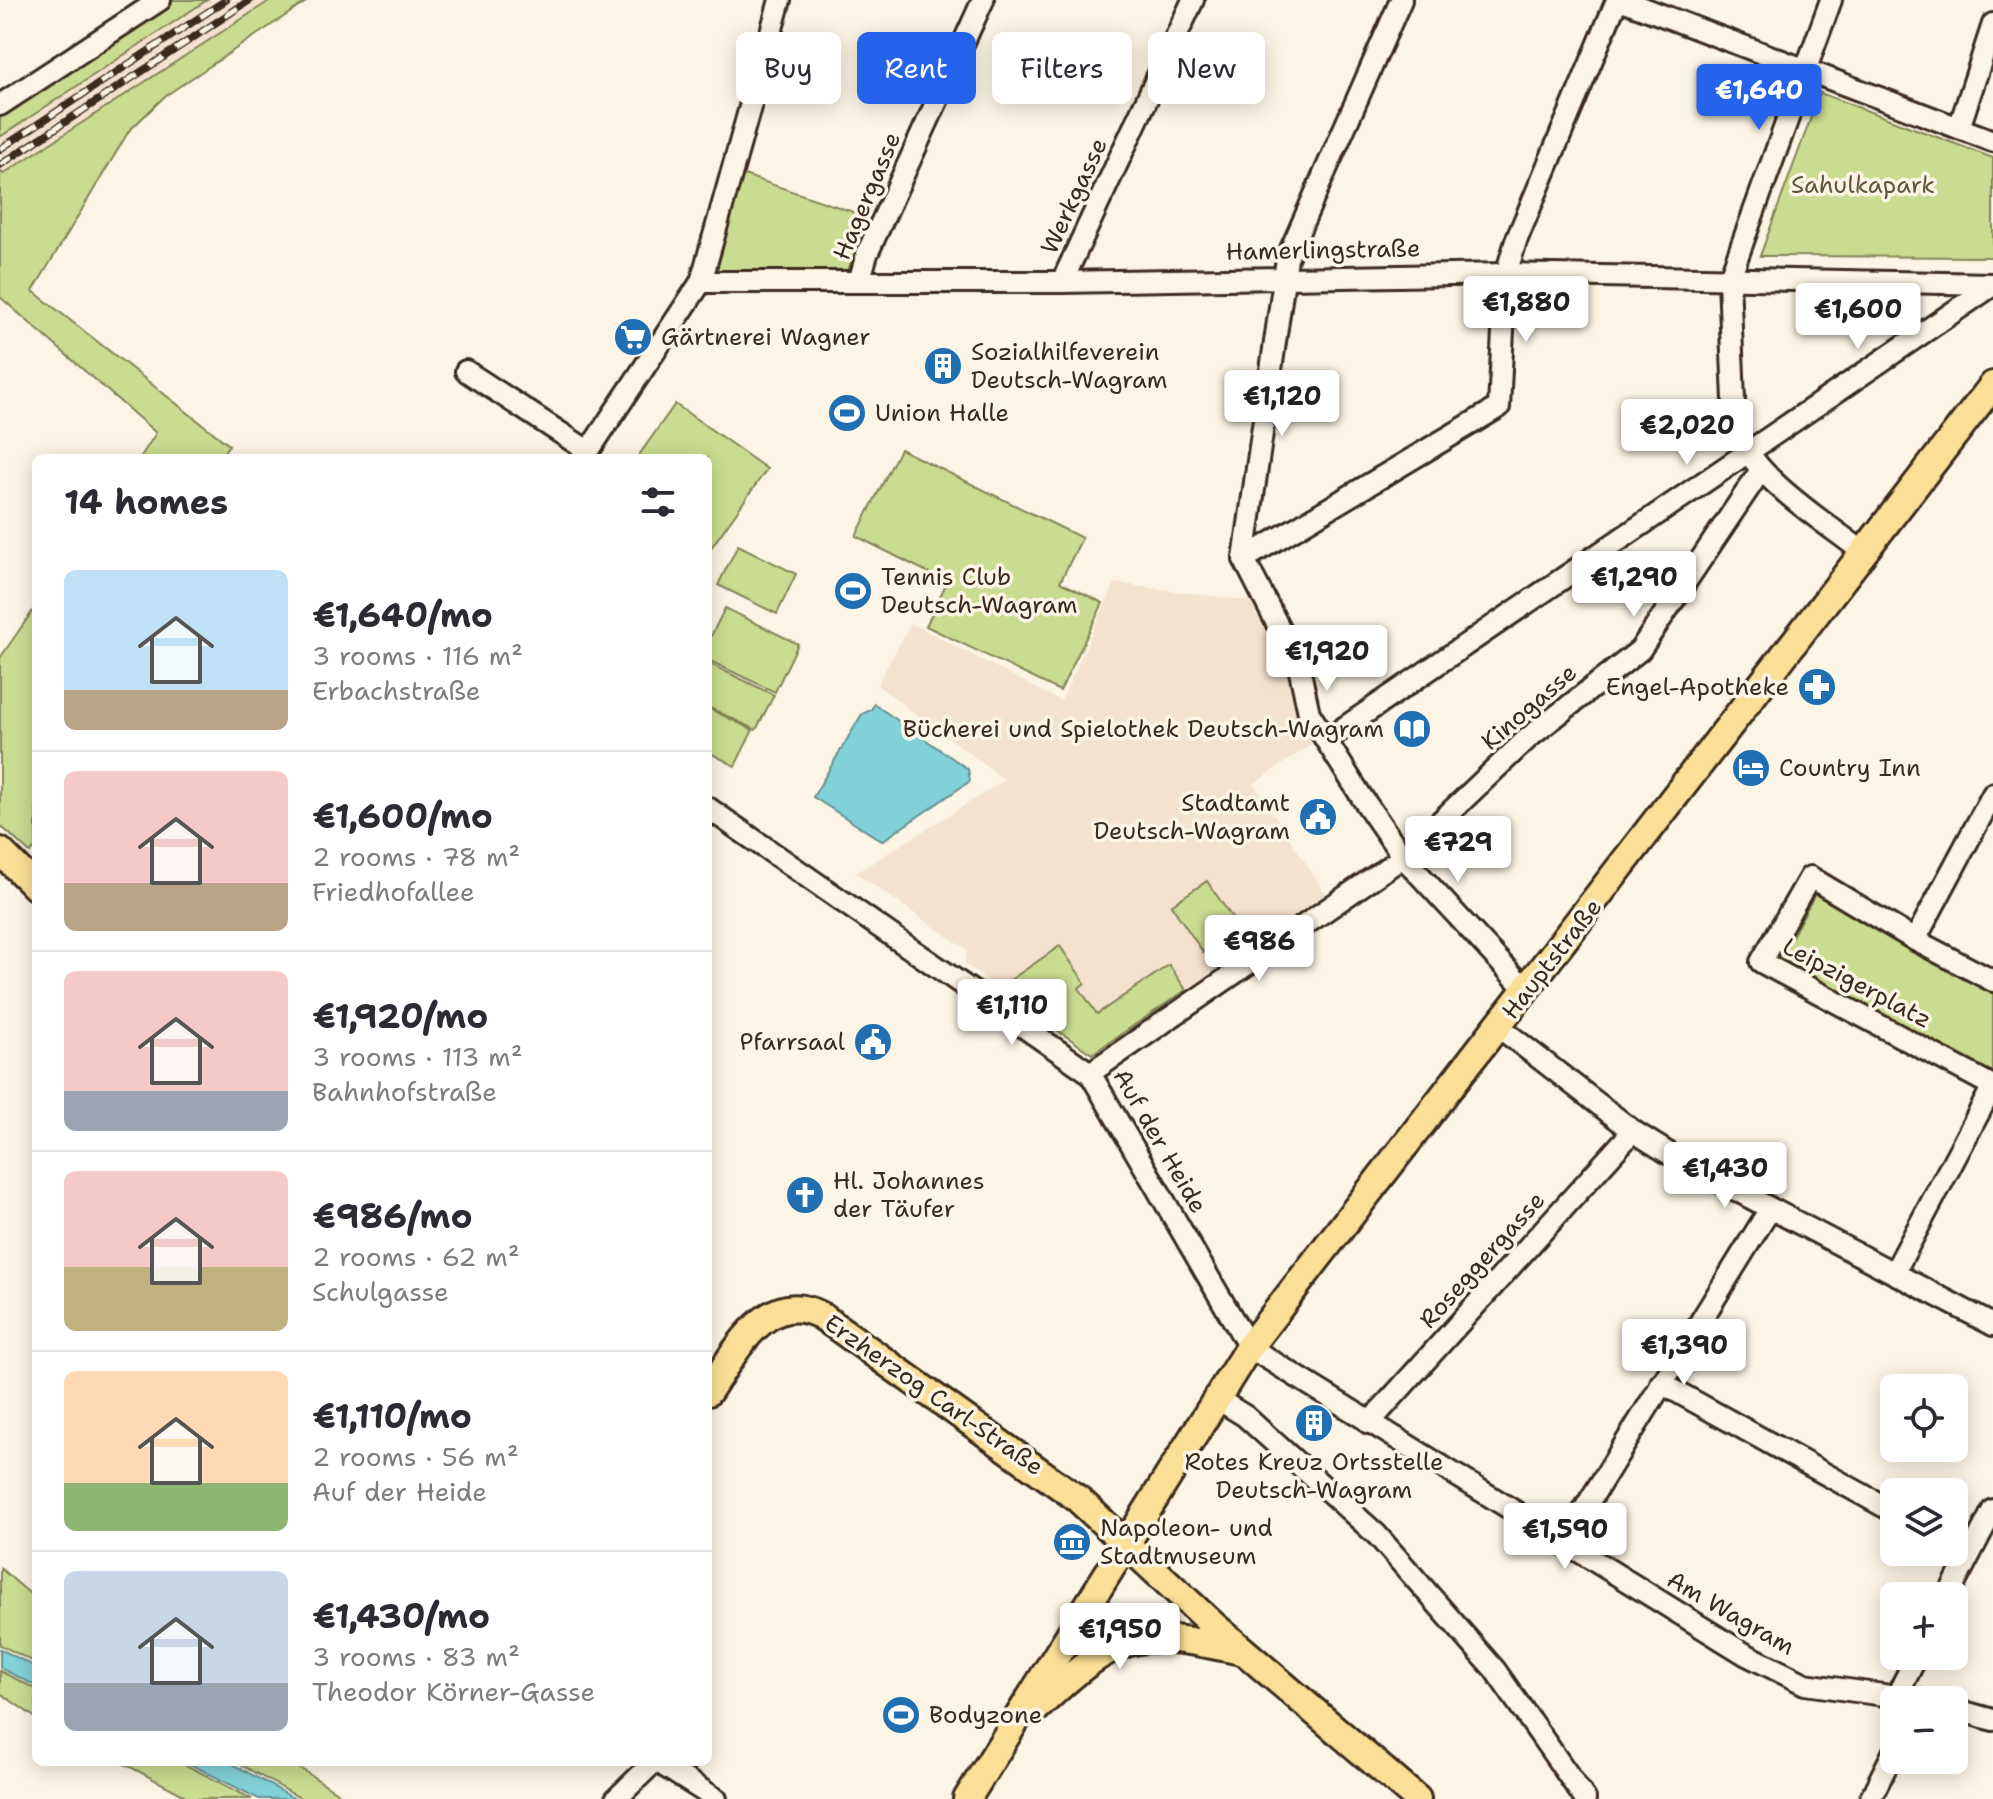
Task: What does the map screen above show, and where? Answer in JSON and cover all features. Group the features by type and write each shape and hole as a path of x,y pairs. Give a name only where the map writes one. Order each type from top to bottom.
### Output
{"main road":[{"name":"Hauptstraße","path":"1011,1733 1249,1347 1993,385"},
{"path":"0,851 32,876"},
{"name":"Erzherzog Carl-Straße","path":"716,1364 770,1314 792,1308 814,1312 1050,1477 1104,1521 1125,1544 1244,1652 1417,1799"},
{"path":"967,1799 1011,1733 1088,1661 1118,1644 1160,1636 1244,1652"}],"street":[{"path":"0,105 160,0"},
{"path":"587,454 701,282 780,0"},
{"name":"Hagergasse","path":"859,282 867,254 983,0"},
{"name":"Werkgasse","path":"1062,282 1193,0"},
{"path":"1401,0 1287,258 1282,276 1244,559 1299,667 1309,713 1326,740 1403,857 1527,991"},
{"path":"1244,559 1501,404 1506,274 1516,241 1620,0 1993,141"},
{"path":"1831,0 1729,280 1735,424 1747,453 1761,470 1864,553"},
{"path":"1959,128 1993,24"},
{"name":"Hamerlingstraße","path":"701,282 1062,282 1506,274 1993,285"},
{"path":"1326,740 1993,285"},
{"path":"466,371 585,454"},
{"name":"Kinogasse","path":"1090,1073 1403,857 1527,739 1640,650 1761,470"},
{"path":"1993,794 1915,940 1993,981"},
{"name":"Auf der Heide","path":"712,811 1090,1073 1249,1347"},
{"name":"Leipzigerplatz","path":"1915,940 1810,877 1761,962 1993,1086"},
{"path":"1499,1027 1633,1131 1684,1163 1993,1325"},
{"path":"1894,1273 1993,1086"},
{"name":"Roseggergasse","path":"1369,1423 1633,1131"},
{"path":"1563,1544 1770,1209"},
{"name":"Am Wagram","path":"1249,1347 1745,1654 1805,1684 1880,1695"},
{"path":"1661,1383 1880,1504"},
{"path":"1216,1398 1245,1416 1377,1535 1495,1670 1585,1799"},
{"path":"1968,1541 1993,1510"},
{"path":"1968,1713 1993,1720"},
{"path":"616,1799 652,1766"},
{"path":"662,1766 716,1799"},
{"path":"1870,1799 1882,1774"}],"shaded area":[{"path":"207,0 271,0 2,175 0,137"},
{"path":"1115,583 1250,601 1289,677 1298,719 1313,743 1254,784 1326,894 1092,1054 965,964 967,950 856,873 1005,780 877,685 911,623 1061,701"}],"green space":[{"path":"173,0 207,0 0,137 0,114"},
{"path":"271,0 309,0 165,96 129,131 33,291 229,445 222,454 143,454 156,433 0,297 0,171 3,174"},
{"name":"Sahulkapark","path":"1820,93 1993,158 1993,257 1760,256"},
{"path":"741,174 871,218 846,274 709,279"},
{"path":"675,404 767,469 712,546 712,454 640,454"},
{"path":"900,449 1082,538 1060,582 1103,603 1060,691 926,626 947,582 856,536"},
{"path":"738,545 796,574 777,614 718,585"},
{"path":"725,608 798,644 775,692 712,662 712,634"},
{"path":"32,612 30,853 0,825 0,658"},
{"path":"712,665 774,695 756,730 712,709"},
{"path":"712,710 753,730 735,766 712,754"},
{"path":"1207,881 1239,928 1203,952 1171,905"},
{"path":"1815,894 1993,992 1993,1069 1989,1077 1778,962"},
{"path":"1060,946 1085,983 1079,988 1097,1014 1169,965 1186,990 1092,1054 997,989"},
{"path":"0,1568 32,1596 32,1661 0,1645"},
{"path":"0,1671 32,1687 32,1715 0,1693"},
{"path":"129,1766 188,1766 252,1799 191,1799"},
{"path":"243,1766 296,1766 348,1799 302,1799"}],"water":[{"path":"874,704 968,769 970,781 882,841 813,797 862,714 871,710"},
{"path":"0,1649 32,1665 32,1684 0,1668"},
{"path":"194,1766 236,1766 295,1799 259,1799"}],"railway":[{"path":"0,149 226,0"},
{"path":"0,165 250,0"}],"place":[{"name":"Gärtnerei Wagner","path":"633,337"},
{"name":"Sozialhilfeverein Deutsch-Wagram","path":"943,366"},
{"name":"Union Halle","path":"847,413"},
{"name":"Tennis Club Deutsch-Wagram","path":"853,591"},
{"name":"Engel-Apotheke","path":"1817,687"},
{"name":"Bücherei und Spielothek Deutsch-Wagram","path":"1412,729"},
{"name":"Country Inn","path":"1751,768"},
{"name":"Stadtamt Deutsch-Wagram","path":"1318,817"},
{"name":"Pfarrsaal","path":"873,1042"},
{"name":"Hl. Johannes der Täufer","path":"805,1195"},
{"name":"Rotes Kreuz Ortsstelle Deutsch-Wagram","path":"1314,1423"},
{"name":"Napoleon- und Stadtmuseum","path":"1072,1542"},
{"name":"Bodyzone","path":"901,1715"}]}
